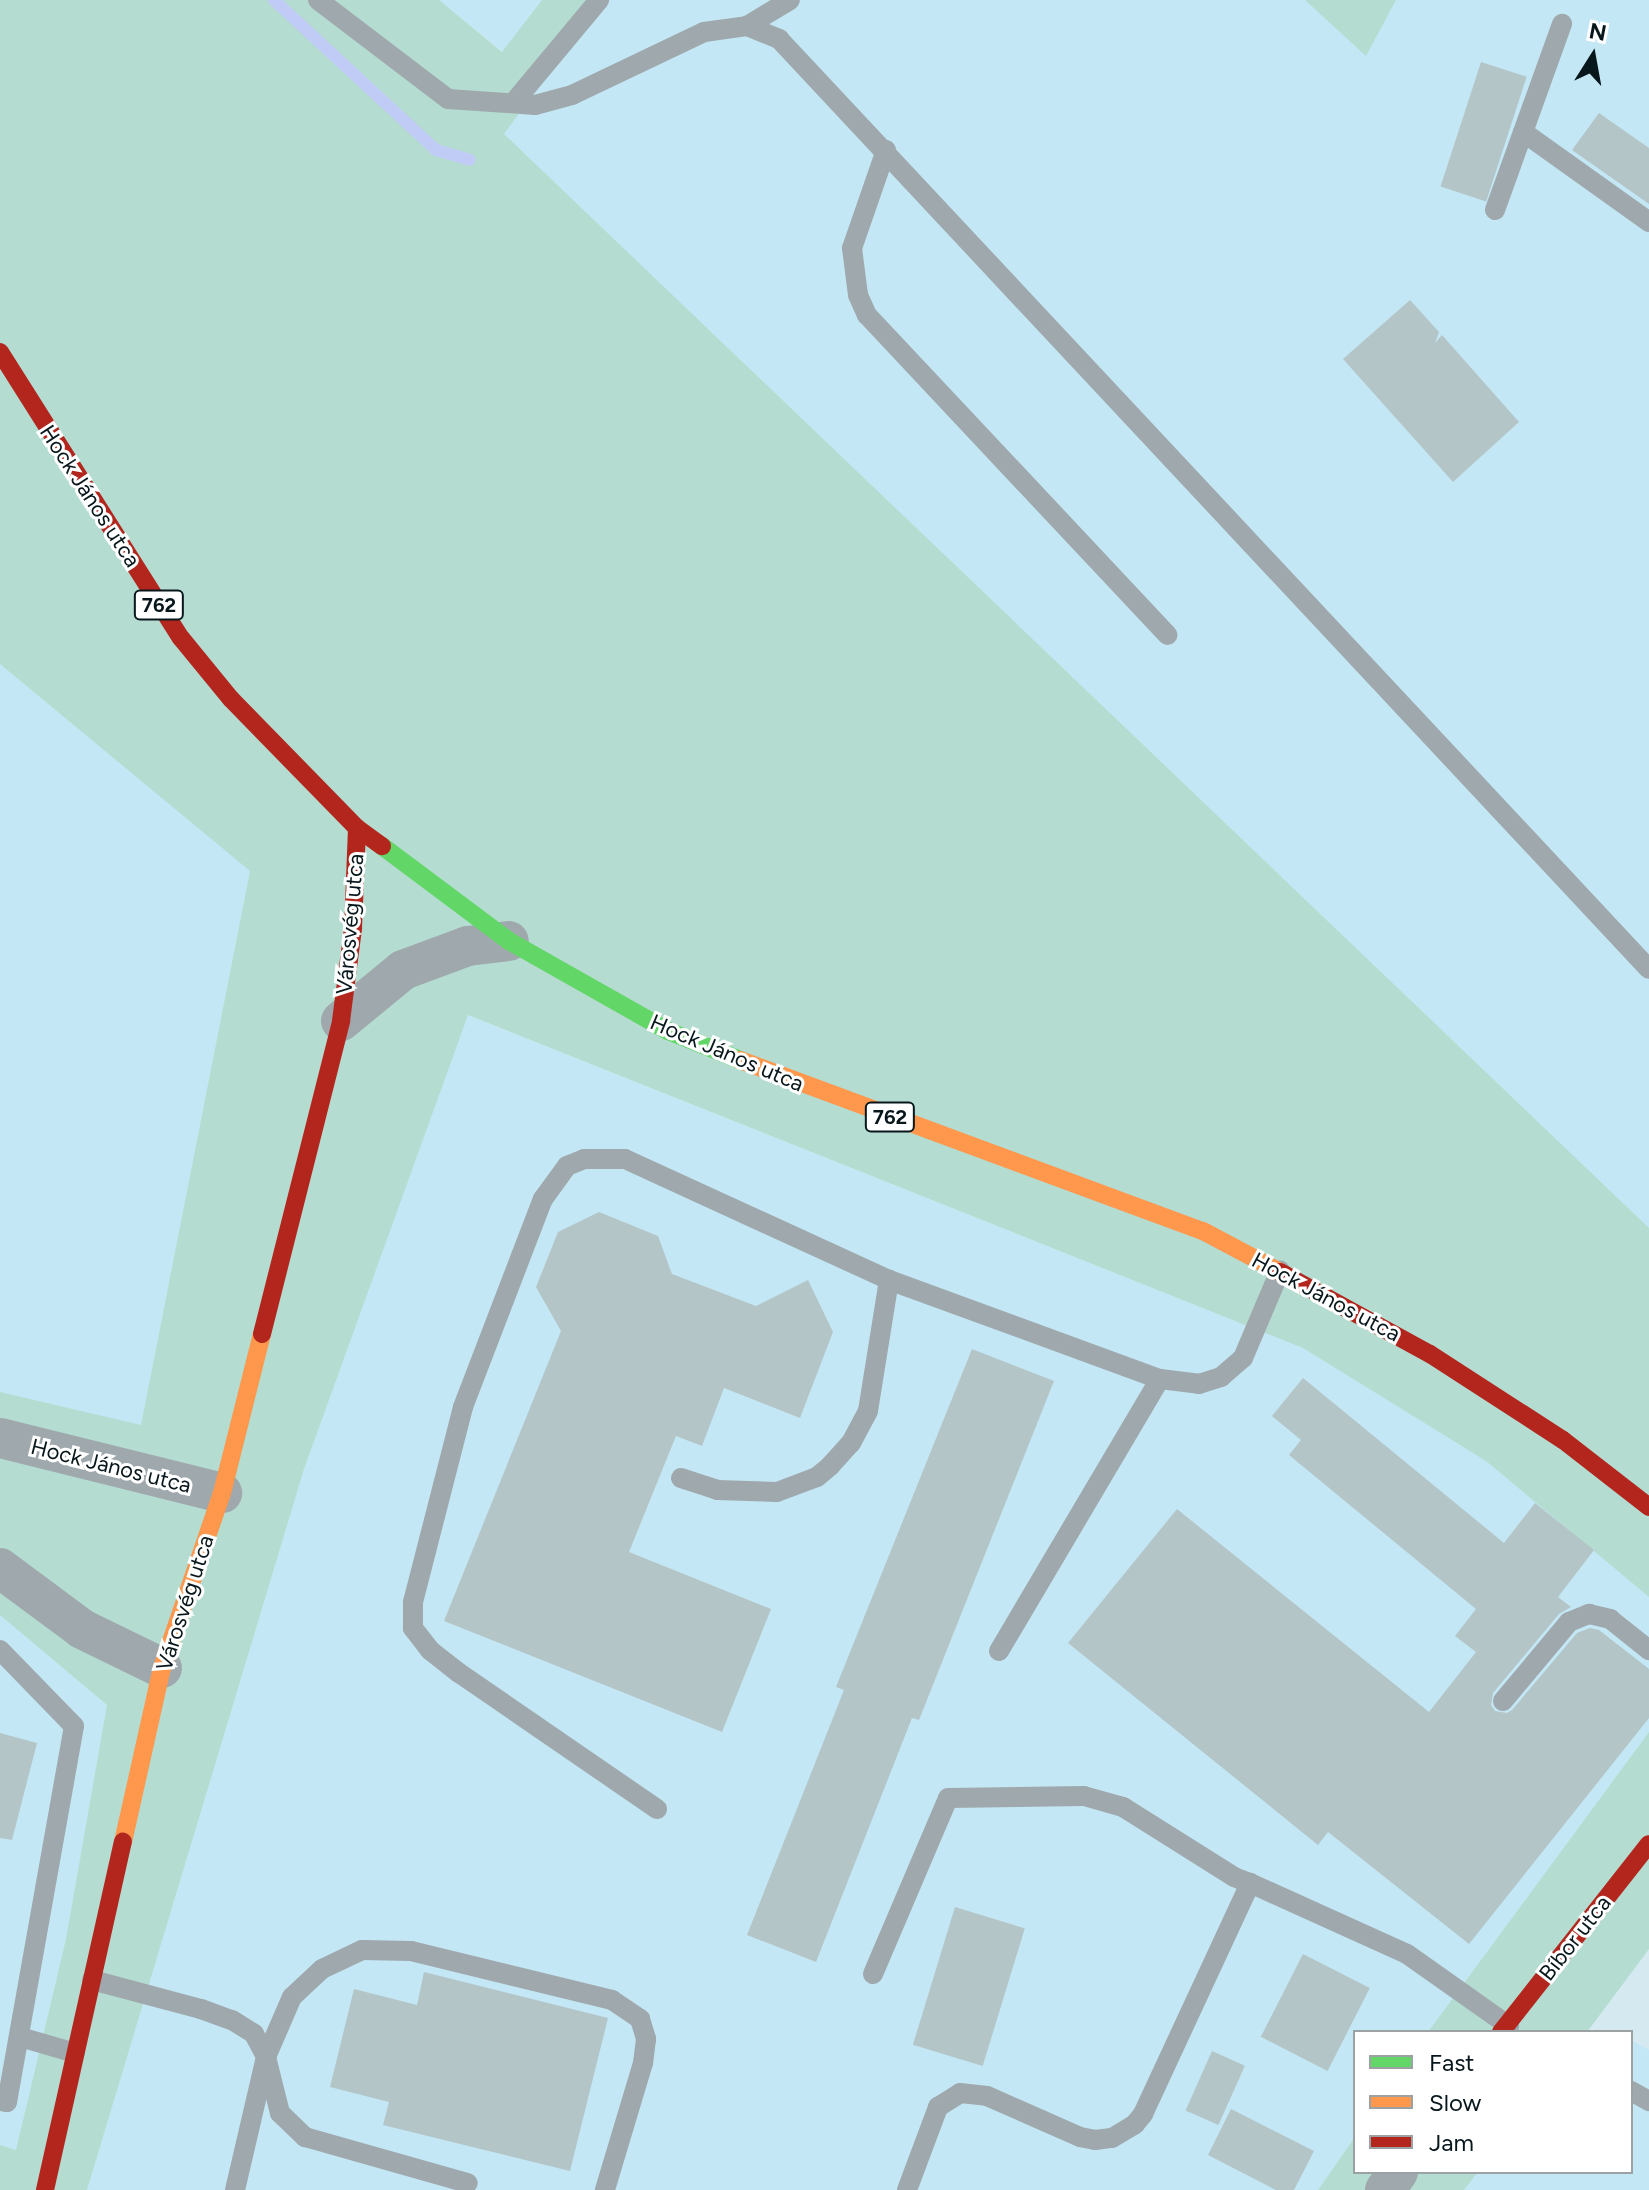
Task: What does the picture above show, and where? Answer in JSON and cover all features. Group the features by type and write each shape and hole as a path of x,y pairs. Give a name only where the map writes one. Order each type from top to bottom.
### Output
{"main road":[{"name":"Hock János utca","path":"0,352 181,638 231,699 357,828 509,941 668,1031 781,1077 1203,1231 1444,1363 1563,1440 1649,1507"},
{"name":"Városvég utca","path":"45,2190 162,1668 222,1493 341,1021 353,928 357,828"},
{"name":"Bíbor utca","path":"1509,2030 1649,1844"}],"street":[{"name":"Városvég utca","path":"341,1021 403,970 468,946 509,941"},
{"name":"Hock János utca","path":"0,1438 222,1493"},
{"path":"0,1568 82,1629 162,1668"}],"lane":[{"path":"318,0 448,99 535,105 572,95 704,32 747,26 790,0"},
{"path":"514,102 599,0"},
{"path":"1495,210 1562,24"},
{"path":"747,26 779,39 886,150 1649,969"},
{"path":"1523,132 1649,222"},
{"path":"886,150 852,248 858,295 867,315 1168,635"},
{"path":"657,1809 459,1673 430,1650 413,1628 413,1602 463,1407 543,1199 567,1166 584,1159 625,1159 889,1280 1160,1379 1199,1384 1221,1377 1243,1358 1280,1271"},
{"path":"681,1478 717,1490 777,1492 817,1477 830,1466 851,1443 868,1411 889,1280"},
{"path":"999,1651 1160,1379"},
{"path":"1503,1701 1569,1622 1589,1614 1610,1619 1649,1650"},
{"path":"0,1650 74,1726 20,2037 7,2102 0,2101"},
{"path":"873,1974 948,1798 1084,1796 1123,1807 1234,1877 1407,1954 1509,2030"},
{"path":"907,2190 938,2107 960,2093 987,2096 1080,2137 1095,2140 1112,2138 1135,2124 1143,2114 1250,1883"},
{"path":"235,2190 266,2057 292,1997 322,1969 362,1950 411,1951 612,2000 640,2019 646,2039 643,2063 605,2190"},
{"path":"92,1980 232,2020 254,2034 266,2057 280,2113 305,2137 468,2183"},
{"path":"20,2037 75,2053"}],"shaded area":[{"path":"439,0 542,0 503,52"},
{"path":"603,0 1305,0 1366,55 1396,0 1649,0 1649,1228 504,134"},
{"path":"0,664 250,870 141,1426 0,1392"},
{"path":"467,1015 1303,1348 1486,1461 1649,1597 1649,1732 1429,2030 1353,2030 1353,2140 1318,2190 87,2190 304,1469"},
{"path":"0,1615 107,1705 66,1939 16,2150 0,2145"},
{"path":"1633,2041 1649,2050 1649,2190 1464,2190 1476,2174 1633,2174"}],"green space":[{"path":"0,0 439,0 502,52 542,0 603,0 504,134 1649,1228 1649,1597 1486,1461 1303,1348 468,1015 304,1469 87,2190 0,2190 0,2145 16,2150 66,1939 107,1705 0,1615 0,1392 141,1425 250,871 0,664"},
{"path":"1305,0 1396,0 1366,56"},
{"path":"1649,1732 1649,1949 1588,2030 1429,2030"},
{"path":"1353,2140 1353,2174 1476,2174 1464,2190 1318,2190"}],"building":[{"path":"1481,62 1527,77 1486,201 1441,187"},
{"path":"1599,113 1649,148 1649,204 1572,150"},
{"path":"1410,300 1439,332 1435,343 1442,335 1519,422 1453,482 1343,359"},
{"path":"599,1212 658,1236 672,1274 756,1306 808,1280 833,1332 800,1418 724,1388 702,1446 676,1436 629,1552 771,1609 722,1732 444,1621 561,1331 536,1287 558,1232"},
{"path":"972,1349 1054,1381 919,1720 912,1718 816,1962 747,1935 844,1690 836,1687"},
{"path":"1303,1378 1504,1543 1535,1503 1594,1550 1558,1597 1571,1607 1559,1614 1493,1693 1491,1705 1495,1711 1507,1713 1512,1710 1577,1633 1590,1628 1599,1630 1649,1669 1649,1718 1469,1944 1328,1832 1318,1845 1068,1643 1177,1509 1429,1712 1476,1652 1455,1636 1476,1609 1289,1455 1301,1440 1272,1416"},
{"path":"0,1733 37,1743 12,1840 0,1838"},
{"path":"955,1907 1025,1928 983,2066 913,2045"},
{"path":"1303,1954 1370,1988 1328,2071 1261,2037"},
{"path":"424,1972 608,2018 570,2171 383,2125 389,2102 330,2087 354,1989 417,2005"},
{"path":"1212,2051 1245,2066 1218,2125 1186,2110"},
{"path":"1231,2109 1314,2151 1294,2190 1276,2190 1208,2155"}],"waterway":[{"path":"274,0 436,150 470,160"}],"traffic: fast":[{"path":"382,846 509,941 668,1031 740,1060"}],"traffic: slow":[{"path":"740,1060 1203,1231 1280,1272"},
{"path":"123,1842 162,1668 222,1493 262,1334"}],"traffic: jam":[{"path":"0,352 181,638 231,699 357,828 382,846"},
{"path":"262,1334 341,1021 353,928 357,828"},
{"path":"1280,1272 1430,1354 1563,1440 1649,1507"},
{"path":"45,2190 123,1842"},
{"path":"1503,2030 1649,1844"}]}
